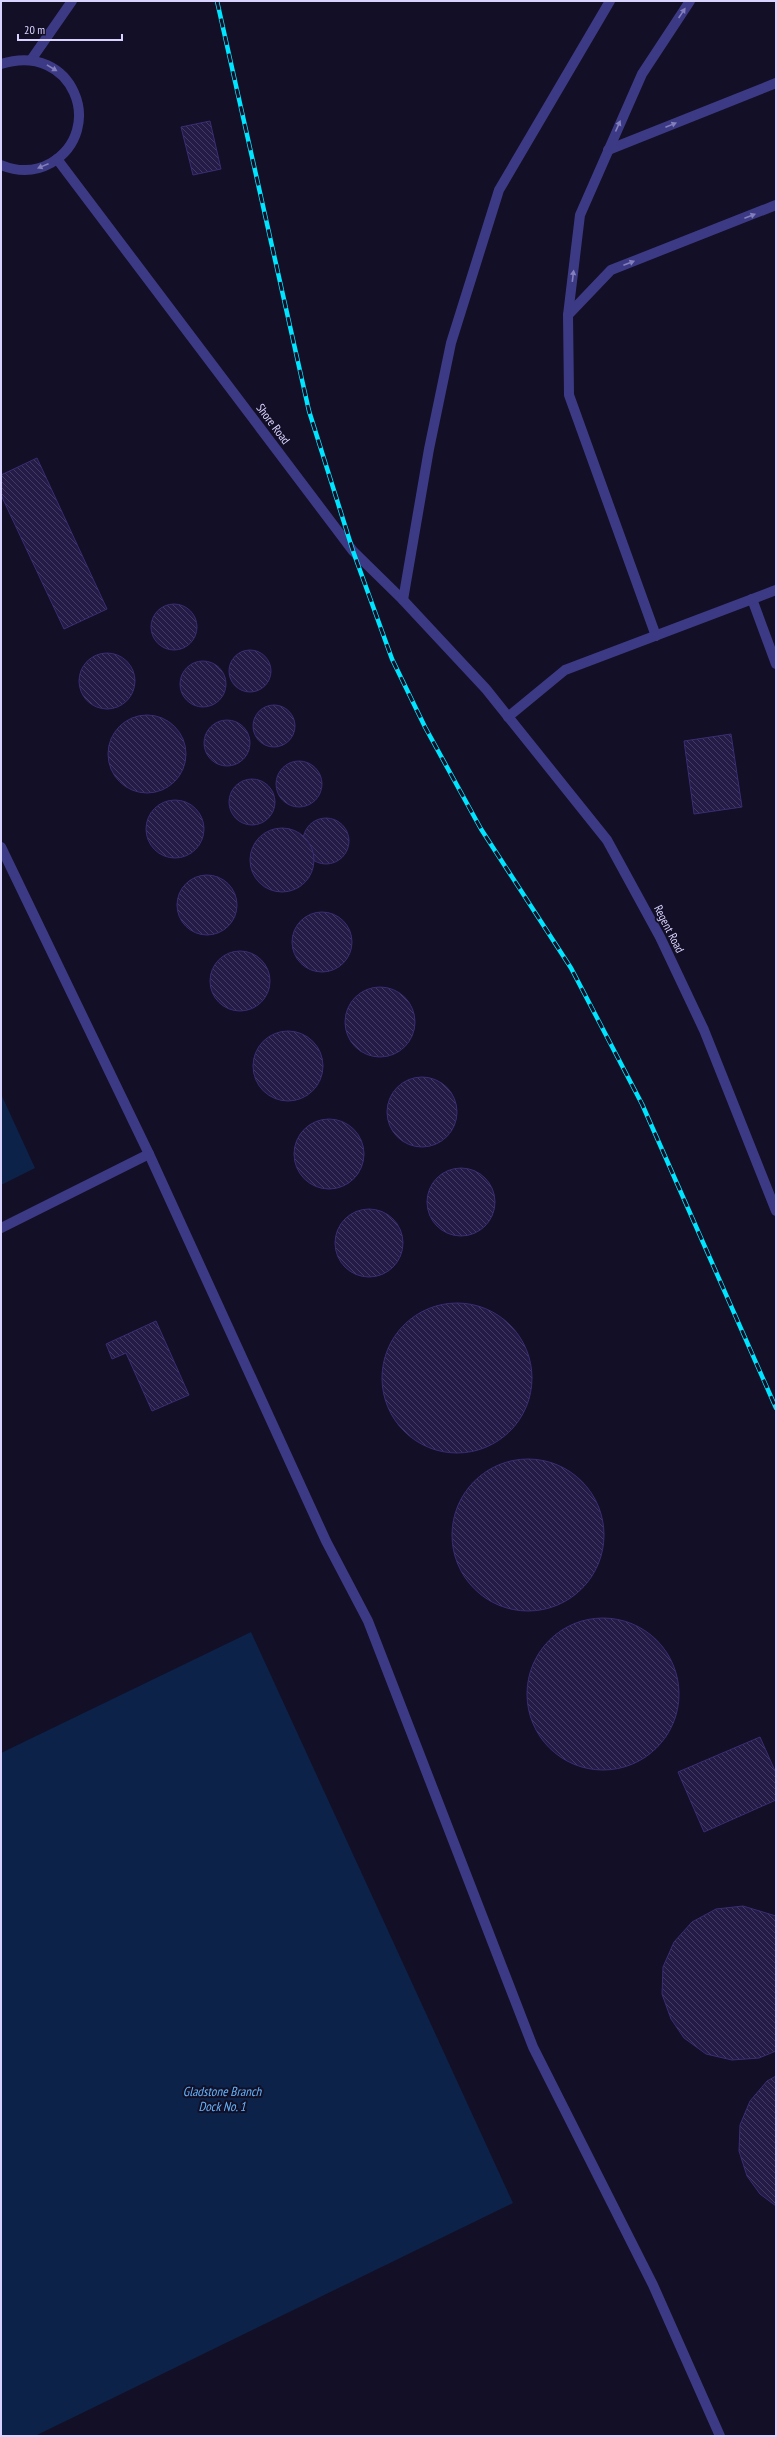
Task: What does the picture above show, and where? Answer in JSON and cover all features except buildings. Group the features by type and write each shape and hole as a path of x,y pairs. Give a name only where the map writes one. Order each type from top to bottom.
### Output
{"street":[{"path":"31,60 72,1"},
{"path":"403,600 429,449 450,343 499,190 610,1"},
{"path":"656,636 569,395 568,315 580,215 642,74 690,1"},
{"path":"1,64 14,60 31,60 56,70 68,82 76,97 79,114 76,131 69,147 57,159 43,167 27,171 11,169 1,165"},
{"path":"608,150 776,83"},
{"name":"Shore Road","path":"57,159 353,551 403,600 486,689"},
{"path":"568,315 611,270 776,205"},
{"path":"508,717 565,670 776,590"},
{"path":"752,599 776,664"},
{"name":"Regent Road","path":"486,689 607,840 656,930 704,1030 776,1211"},
{"path":"1,847 149,1154 326,1540 368,1621 533,2046 653,2285 720,2436"},
{"path":"1,1228 149,1154"}],"water":[{"path":"1,1094 35,1168 1,1185"},
{"name":"Gladstone Branch Dock No. 1","path":"251,1632 513,2203 35,2436 1,2436 1,1753"}],"railway":[{"path":"217,1 309,411 353,551 392,659 425,727 481,829 571,968 642,1104 776,1408"}]}
